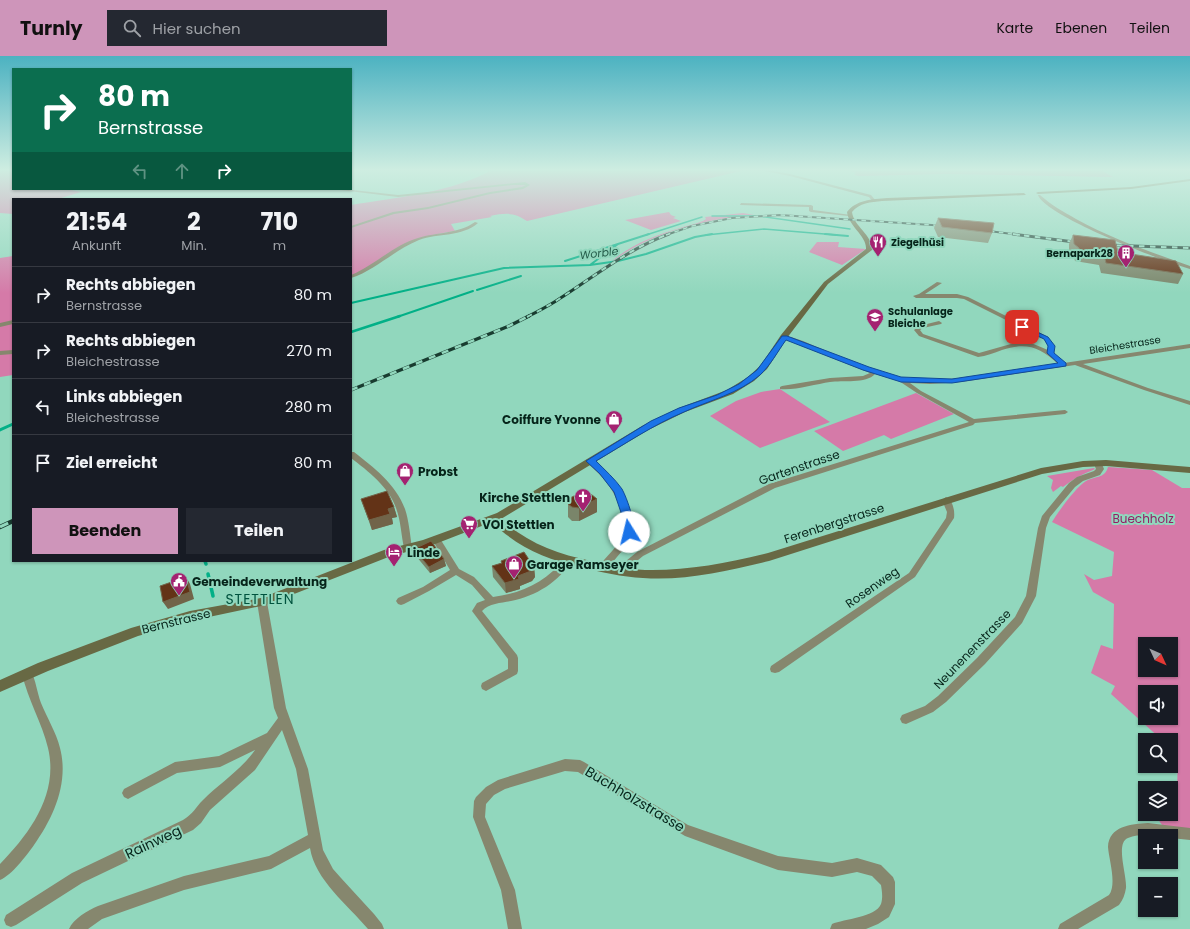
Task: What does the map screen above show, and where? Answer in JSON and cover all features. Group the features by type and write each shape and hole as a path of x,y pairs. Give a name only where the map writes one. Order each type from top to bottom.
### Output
{"main road":[{"path":"849,215 851,211"},
{"name":"Bernstrasse","path":"0,686 111,640 152,626 190,616 262,602 388,553 436,539 494,518 651,425 682,410 725,394 742,385 759,372 826,283 869,250 869,243 852,223 849,215"},
{"name":"Ferenbergstrasse","path":"494,518 508,532 520,541 535,549 568,560 603,568 644,574 660,574 686,572 744,563 812,544 946,500 1041,471 1098,464 1127,464 1190,470"}],"street":[{"path":"352,226 393,213 409,211"},
{"path":"811,211 849,215"},
{"path":"1060,211 1110,238 1190,268"},
{"path":"352,277 374,267 416,240 472,226 476,223"},
{"path":"939,283 918,296 957,296 966,298 1046,338 1051,346 1050,353"},
{"path":"0,325 12,322"},
{"path":"939,323 921,327 917,330 921,335 978,355 1017,343 1036,347 1050,353 1063,364"},
{"name":"Bleichestrasse","path":"784,337 874,372 901,379 952,381 1190,346"},
{"path":"0,353 12,352"},
{"path":"1076,363 1139,387 1190,403"},
{"path":"782,388 826,381 864,378 870,376 874,372"},
{"path":"901,379 919,392 973,421"},
{"name":"Gartenstrasse","path":"624,571 629,563 640,554 772,486 971,424 973,421 1065,412"},
{"path":"352,455 382,481 394,495 403,516 408,548"},
{"path":"590,461 603,472 618,491 630,524 627,537 603,568"},
{"name":"Neunenenstrasse","path":"906,719 929,709 942,699 981,661 1019,620 1031,596 1042,528 1046,516 1072,485 1080,479 1097,473 1100,469 1098,464"},
{"name":"Rosenweg","path":"775,669 912,575 950,518 951,512 946,500"},
{"path":"436,539 446,557 454,566 455,571"},
{"path":"486,686 513,671 513,658 477,611 480,606 491,601 510,599 539,588 562,569 568,560"},
{"path":"401,601 426,589 455,571"},
{"path":"455,571 464,574 477,583 491,601"},
{"path":"262,602 276,686 284,719 302,769 317,851 325,870 377,929"},
{"path":"0,873 31,839 54,793 57,776 57,760 54,747 30,687 27,674"},
{"name":"Rainweg","path":"11,920 77,878 188,825 197,819 206,806 251,766 284,719"},
{"name":"Rainweg","path":"128,793 175,768 220,760 271,737"},
{"name":"Buchholzstrasse","path":"514,929 508,890 479,817 480,801 490,791 502,784 565,765 580,766 685,830 778,863 832,870 857,865 876,870 888,882 889,896 887,908 877,917 856,925 837,929"},
{"path":"1065,929 1114,900 1118,896 1120,886 1115,844 1119,836 1126,832 1137,830 1190,834"},
{"path":"76,929 98,913 184,883 270,862 315,838"}],"green space":[{"path":"0,211 12,211 12,214 0,213"},
{"path":"352,211 571,211 527,221 518,216 505,214 451,224 455,231 419,239 402,247 369,269 352,277"},
{"path":"669,212 671,215 676,217 673,218 681,221 651,230 625,220"},
{"path":"743,213 754,215 715,216"},
{"path":"714,216 744,216 709,221 674,230 706,219 705,217"},
{"path":"674,230 658,236 626,252 611,262 626,250 644,241"},
{"path":"817,242 839,242 838,247 866,249 842,265 809,252"},
{"path":"12,256 12,375 0,377 0,258"},
{"path":"780,389 830,422 760,448 710,416 736,401 761,392"},
{"path":"916,393 954,414 891,439 884,435 843,451 814,431"},
{"name":"Buechholz","path":"1108,467 1152,470 1182,488 1190,488 1190,831 1165,829 1159,821 1178,821 1178,733 1154,733 1145,725 1178,725 1178,685 1138,685 1138,718 1111,694 1115,686 1091,673 1101,645 1113,649 1114,604 1093,592 1084,574 1094,580 1112,576 1114,552 1052,522 1058,512 1082,484 1089,479 1104,474"},
{"path":"1095,469 1078,477 1063,487 1061,486 1053,492 1051,488 1053,480 1047,476"}],"building":[{"path":"938,218 994,223 992,233 942,227"},
{"path":"1073,235 1115,240 1118,252 1176,261 1183,274 1106,263 1104,255 1080,252 1079,248 1074,244"},
{"path":"586,490 597,499 579,508 572,507 568,504 568,499"},
{"path":"387,491 394,507 388,509 390,514 369,520 361,499"},
{"path":"431,541 444,559 429,567 414,549"},
{"path":"524,552 534,567 531,571 518,576 519,579 505,583 492,566 502,563 501,561"},
{"path":"186,577 190,592 163,602 160,586"}],"waterway":[{"path":"712,216 758,216 850,229"},
{"path":"646,235 702,217"},
{"name":"Worble","path":"707,235 764,229 828,234"},
{"path":"565,261 649,234"},
{"name":"Worble","path":"707,235 712,234"},
{"name":"Worble","path":"828,234 837,235"},
{"name":"Worble","path":"828,234 848,236"},
{"name":"Worble","path":"590,265 618,261 646,254 695,237 707,235"},
{"path":"590,265 618,244"},
{"name":"Worble","path":"352,303 504,268 590,265"},
{"path":"477,290 521,276"},
{"path":"398,317 473,291"},
{"path":"352,332 398,317"},
{"name":"Worble","path":"0,430 12,424"},
{"path":"208,574 213,596"}],"railway":[{"path":"666,235 692,226 732,218 780,215 947,226"},
{"path":"981,230 1020,235"},
{"path":"527,317 555,302 626,255 669,234"},
{"path":"1013,234 1082,243"},
{"path":"1106,245 1190,248"},
{"path":"352,390 509,326 527,317"},
{"path":"0,527 12,521"}],"place":[{"name":"Ziegelhüsi","path":"878,257"},
{"name":"Bernapark28","path":"1126,268"},
{"name":"Schulanlage Bleiche","path":"875,332"},
{"name":"Coiffure Yvonne","path":"614,434"},
{"name":"Probst","path":"405,486"},
{"name":"Kirche Stettlen","path":"583,512"},
{"name":"VOI Stettlen","path":"469,539"},
{"name":"Linde","path":"394,567"},
{"name":"Garage Ramseyer","path":"514,579"},
{"name":"Gemeindeverwaltung","path":"179,596"}],"district":[{"name":"STETTLEN","path":"260,599"}],"route":[{"path":"629,532 630,524 621,496 615,485 590,461 654,423 742,385 754,377 764,367 784,337 866,369 901,379 945,382 1063,364 1050,353 1050,341 1022,327"}]}
